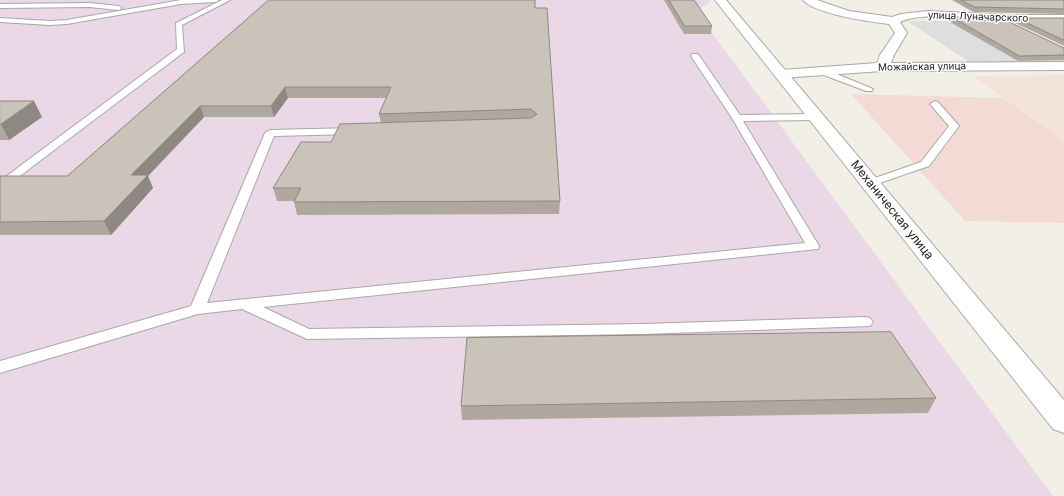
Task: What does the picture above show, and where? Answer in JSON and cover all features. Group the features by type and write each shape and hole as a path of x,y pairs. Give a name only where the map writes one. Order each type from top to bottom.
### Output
{"street":[{"name":"Механическая улица","path":"720,0 1064,421"},
{"path":"808,0 839,11 875,19 893,21 901,33 887,55 883,67"},
{"path":"920,4 928,15"},
{"name":"улица Луначарского","path":"893,21 898,17 928,15 997,18 1064,18"},
{"name":"Можайская улица","path":"781,74 883,67 1064,66"}],"lane":[{"path":"0,20 50,23 67,22 181,2 216,0"},
{"path":"0,186 181,50 178,24 226,0"},
{"path":"0,6 89,5 135,10"},
{"path":"997,18 1017,28"},
{"path":"0,368 197,309 813,246 737,118 696,56"},
{"path":"824,72 869,89"},
{"path":"870,184 925,164 954,126 935,104"},
{"path":"737,118 816,117"},
{"path":"197,309 270,133 365,130"},
{"path":"244,304 307,334 643,329 866,322"}],"shaded area":[{"path":"0,0 708,0 710,2 696,11 1053,496 0,496"},
{"path":"907,21 994,21 1064,58 1064,63 971,63"},
{"path":"1064,75 1064,141 972,76"},
{"path":"851,94 1004,98 1064,141 1064,223 965,221"}],"building":[{"path":"269,0 535,0 535,8 547,8 560,201 294,202 301,188 273,188 301,142 331,142 340,124 531,118 537,114 531,109 379,114 391,87 285,87 271,106 200,106 131,175 148,175 104,221 0,222 0,176 67,176"},
{"path":"669,0 694,0 712,26 685,26"},
{"path":"961,0 1064,0 1064,9 975,7"},
{"path":"952,17 1001,18 1064,48 1064,55 1020,56"},
{"path":"1017,18 1064,18 1064,40"},
{"path":"0,101 34,101 0,124"},
{"path":"891,332 936,398 461,406 467,338"}]}
